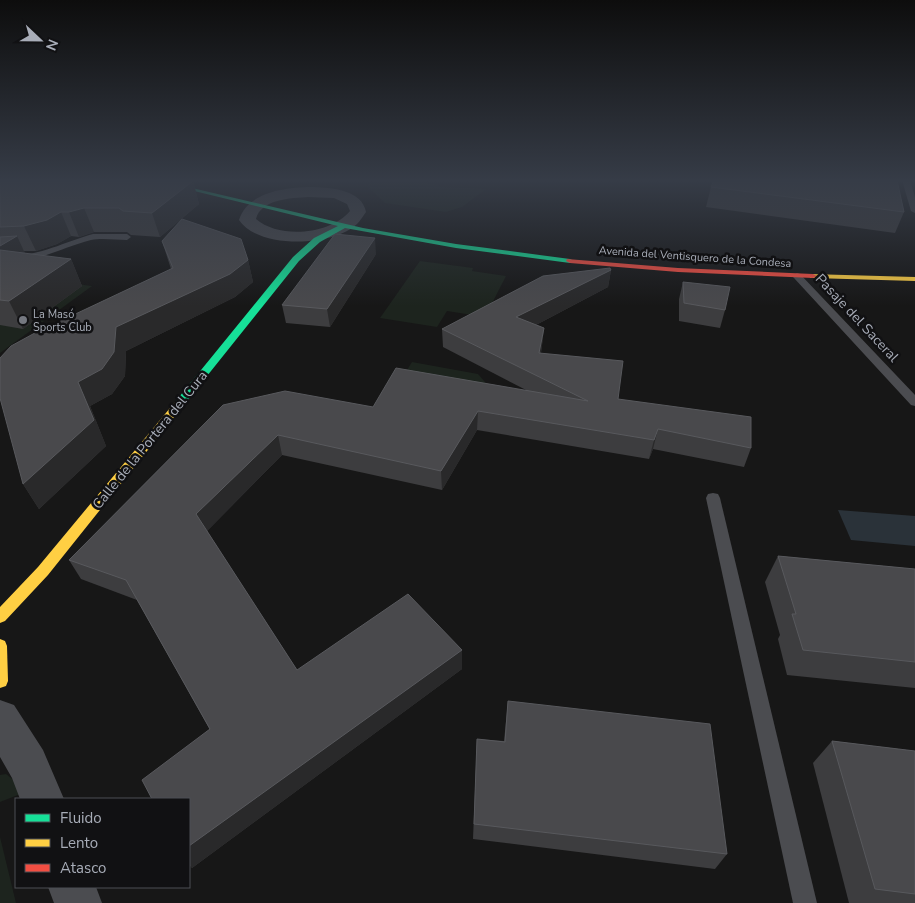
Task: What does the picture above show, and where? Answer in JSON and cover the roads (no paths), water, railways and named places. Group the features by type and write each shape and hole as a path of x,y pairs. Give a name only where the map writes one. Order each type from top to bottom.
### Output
{"main road":[{"name":"Avenida del Ventisquero de la Condesa","path":"344,222 457,246 642,268 797,276 915,279"},
{"name":"Avenida del Ventisquero de la Condesa","path":"348,223 616,257 793,268 915,271"},
{"name":"Calle de la Portera del Cura","path":"0,617 44,572 296,259 317,240 348,223"},
{"path":"0,646 0,681"}],"street":[{"path":"248,222 250,225 266,233 291,236 314,234 348,223"},
{"path":"291,236 300,244 296,259"},
{"path":"0,720 11,752 41,798"},
{"path":"72,888 78,903"}],"lane":[{"path":"0,258 16,260 45,254 76,241 94,237 128,238"},
{"name":"Pasaje del Saceral","path":"797,276 915,402"},
{"path":"713,498 804,903"}],"place":[{"name":"La Masó Sports Club","path":"23,320"}]}
